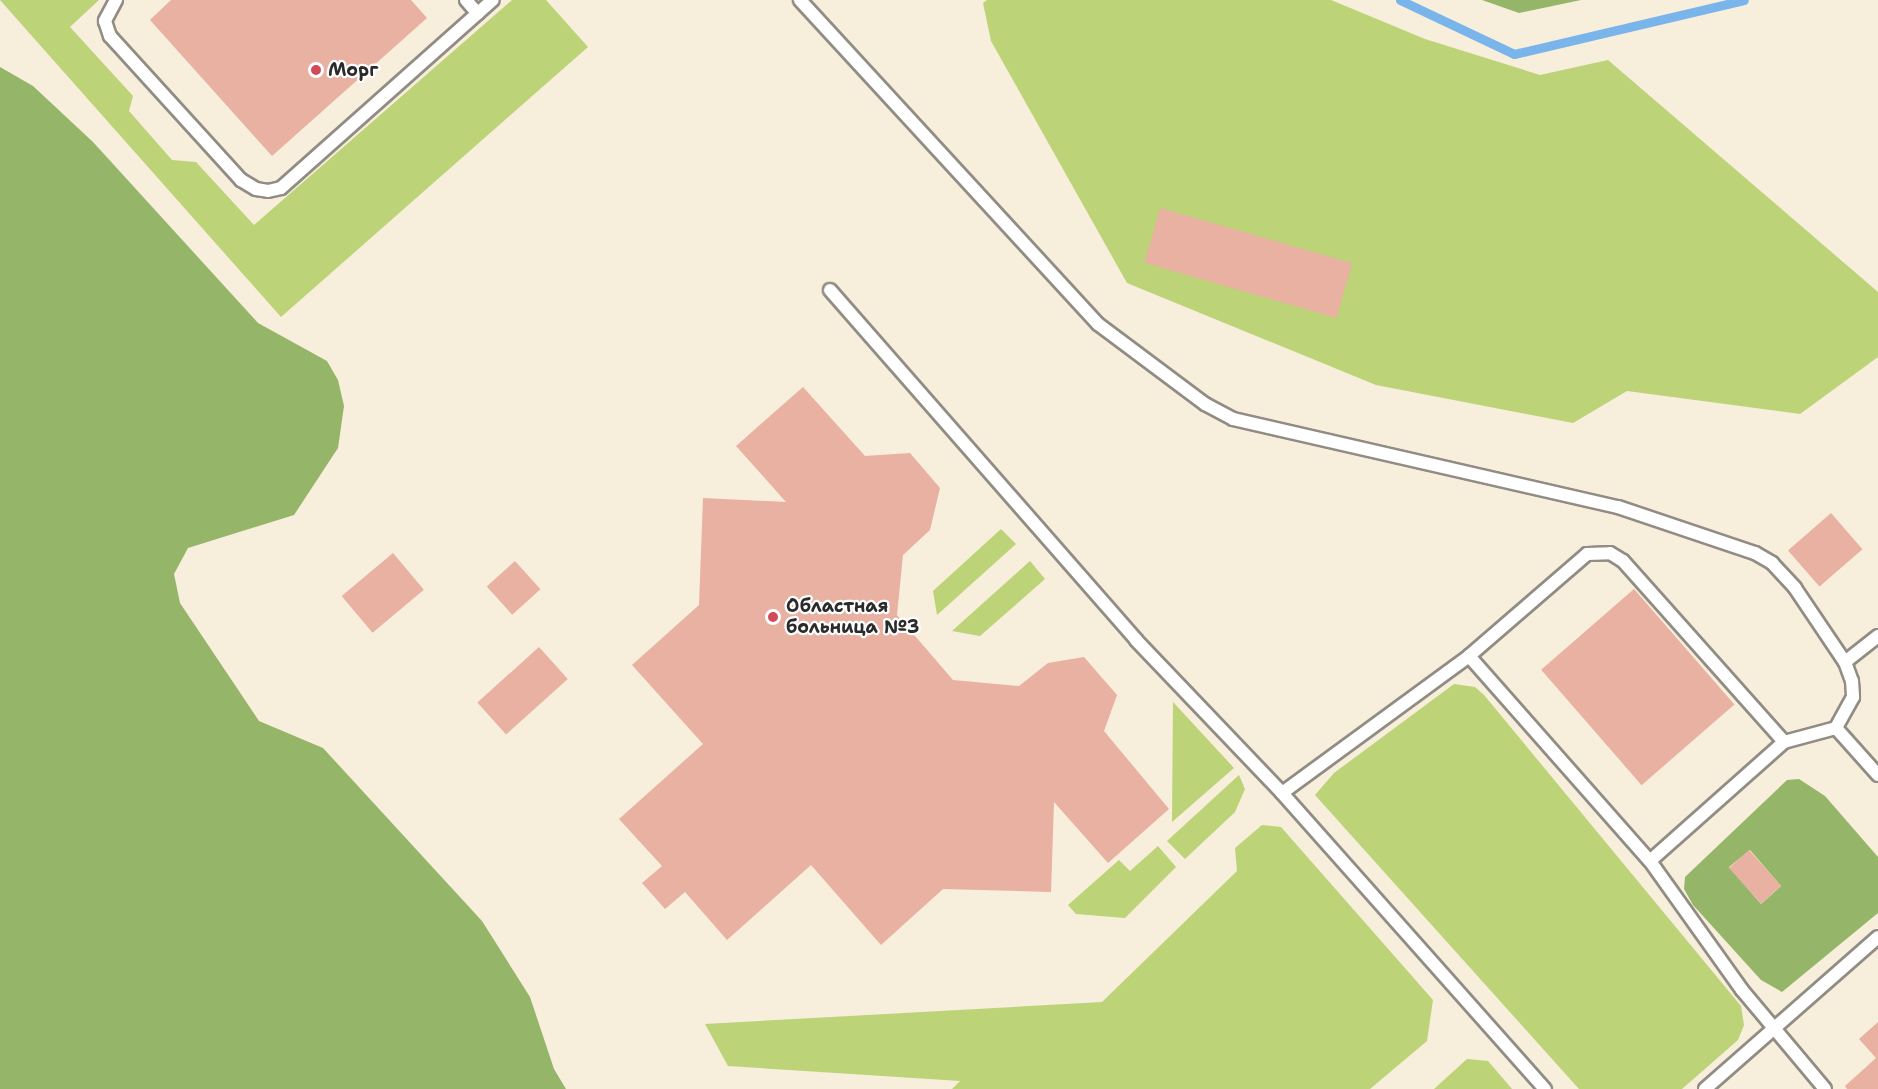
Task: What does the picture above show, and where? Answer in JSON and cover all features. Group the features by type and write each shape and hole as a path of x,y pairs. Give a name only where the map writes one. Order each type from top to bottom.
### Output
{"lane":[{"path":"116,0 105,21 110,36 240,180 256,189 268,191 281,188 493,0"},
{"path":"466,0 478,14"},
{"path":"800,0 1098,324 1205,404 1233,419 1618,507 1755,553 1772,563 1795,588 1845,662 1852,681 1853,697 1836,728 1784,742 1650,861"},
{"path":"830,290 1136,639 1282,793 1545,1089"},
{"path":"1282,793 1469,656 1587,554 1610,553 1623,561 1784,742"},
{"path":"1845,662 1878,636"},
{"path":"1469,656 1650,861 1774,1030 1826,1089"},
{"path":"1836,728 1878,774"},
{"path":"1705,1089 1878,937"}],"green space":[{"path":"0,0 99,0 70,27 133,96 129,111 172,160 196,162 254,225 512,0 546,0 588,47 281,317"},
{"path":"987,0 1331,0 1425,39 1540,75 1608,60 1878,292 1878,357 1800,414 1627,391 1573,423 1376,385 1127,283 991,41 983,3"},
{"path":"1482,0 1581,0 1519,13"},
{"path":"0,67 33,86 93,142 258,323 327,361 338,380 344,406 338,448 294,515 188,548 174,574 180,603 259,721 323,748 482,921 530,997 554,1069 566,1089 0,1089"},
{"path":"1001,529 1016,544 937,615 933,591"},
{"path":"1030,561 1045,579 980,636 952,631"},
{"path":"1454,684 1475,687 1484,695 1741,1006 1744,1025 1738,1040 1682,1089 1579,1089 1315,795 1334,773"},
{"path":"1173,702 1234,768 1172,822"},
{"path":"1239,775 1245,789 1235,812 1185,859 1167,841"},
{"path":"1799,779 1825,796 1878,857 1878,913 1782,992 1761,980 1693,905 1684,889 1685,877 1787,780","holes":["1750,850 1781,886 1761,904 1729,867"]},
{"path":"1262,825 1281,827 1433,1000 1427,1041 1370,1089 952,1089 960,1081 728,1066 705,1024 1102,1002 1237,871 1235,848"},
{"path":"1158,846 1176,867 1125,918 1076,914 1068,905 1119,860 1130,871"},
{"path":"1467,1059 1488,1061 1512,1089 1434,1089"}],"building":[{"name":"Морг","path":"171,0 411,0 427,18 272,156 150,20"},
{"path":"1160,208 1352,263 1337,318 1144,263"},
{"path":"803,387 865,456 910,453 940,488 930,530 903,555 897,615 953,680 1019,686 1048,663 1084,657 1117,695 1104,731 1169,809 1108,863 1054,802 1051,892 943,889 881,945 811,865 727,940 685,892 665,909 642,883 662,866 619,819 703,744 632,665 699,605 703,498 786,502 736,446"},
{"path":"1831,513 1862,549 1819,587 1788,550"},
{"path":"393,553 424,590 373,633 342,596"},
{"path":"515,561 540,589 512,615 487,586"},
{"path":"1634,589 1734,704 1642,785 1541,670"},
{"path":"539,647 568,679 506,734 477,703"},
{"path":"1749,850 1781,886 1761,904 1729,868"},
{"path":"1878,1022 1878,1089 1847,1089 1845,1086 1876,1058 1859,1039"}],"waterway":[{"path":"1400,0 1514,54 1744,0"}],"place":[{"name":"Морг","path":"316,70"},
{"name":"Областная больница №3","path":"773,617"}]}
